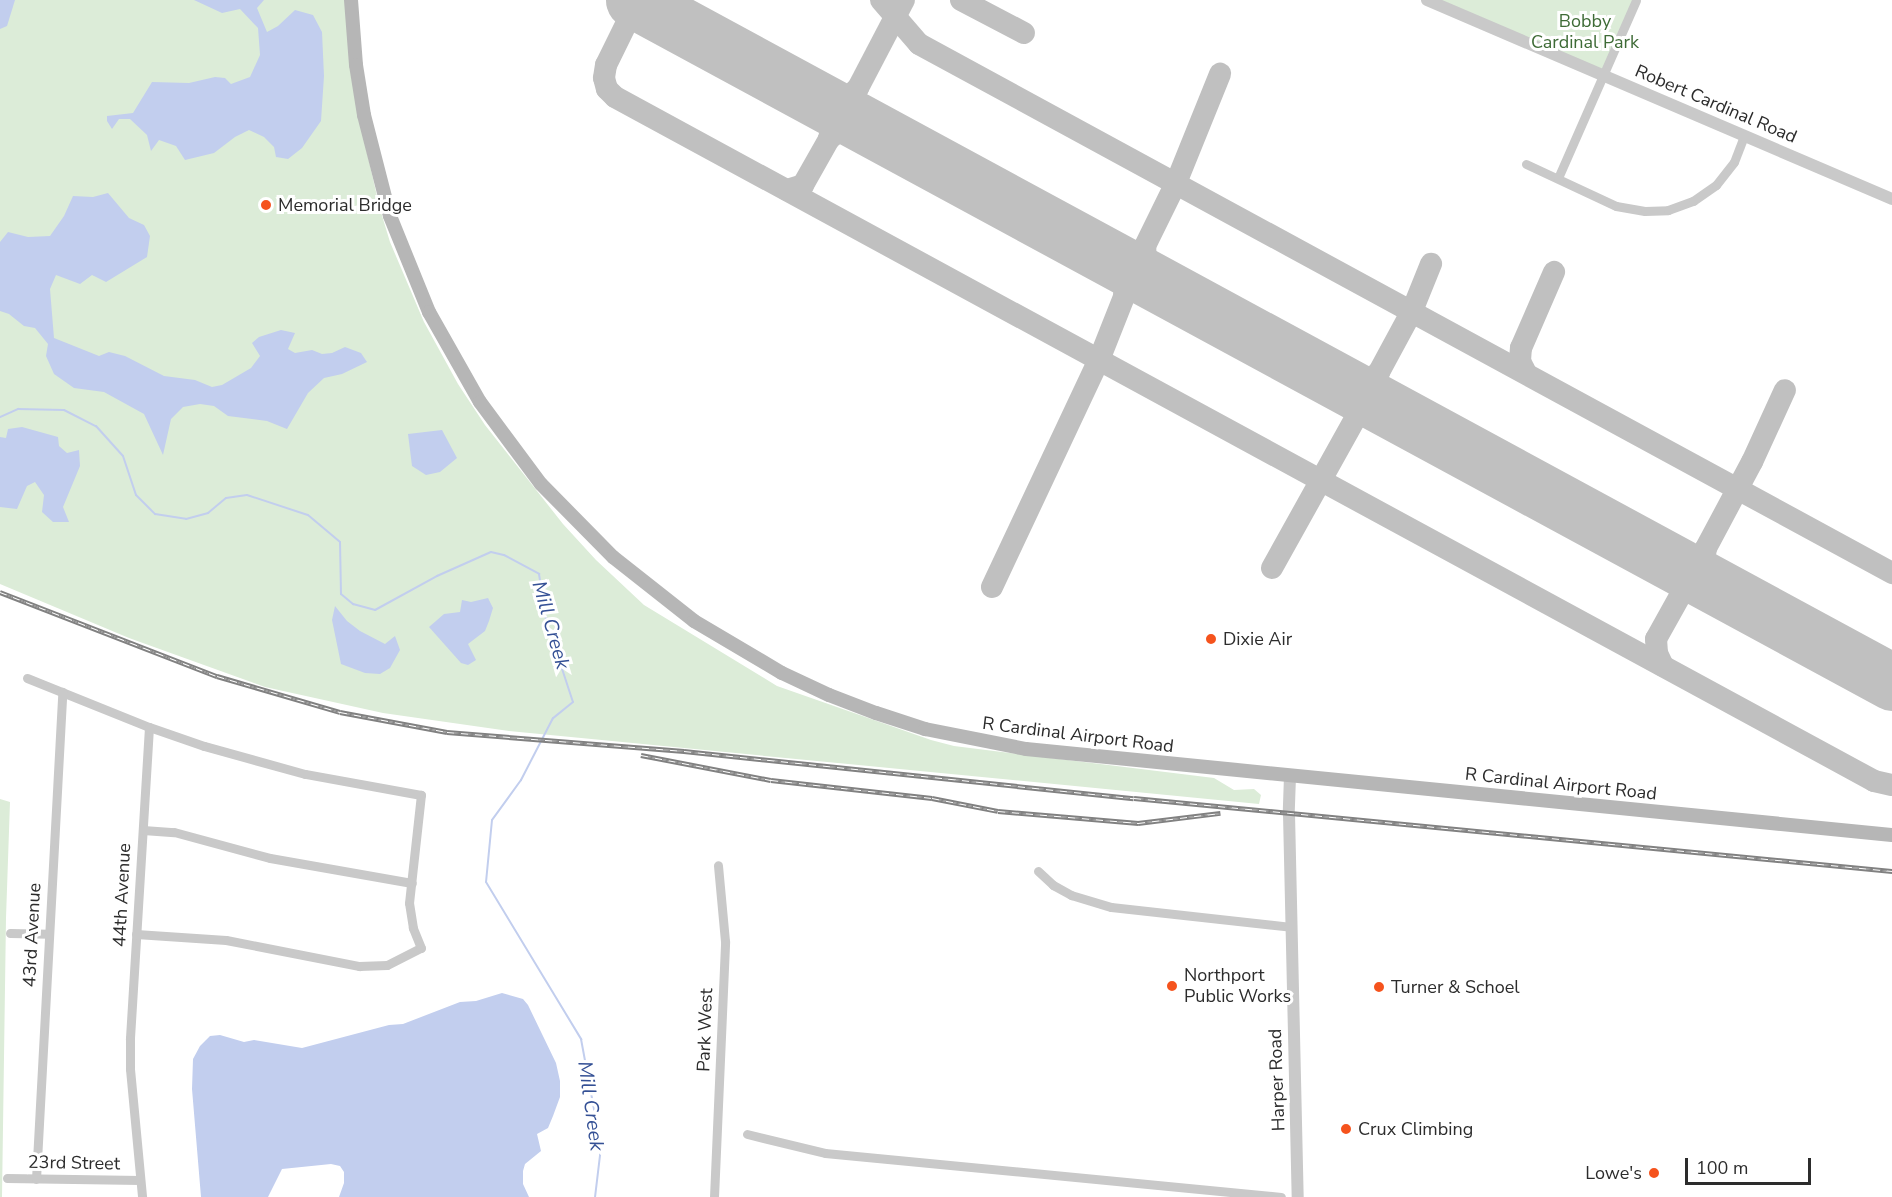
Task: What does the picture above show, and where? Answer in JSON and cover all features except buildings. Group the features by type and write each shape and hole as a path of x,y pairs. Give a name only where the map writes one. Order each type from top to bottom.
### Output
{"main road":[{"name":"R Cardinal Airport Road","path":"351,0 357,75 375,166 404,255 429,312 480,402 542,484 576,522 652,590 694,621 782,673 829,695 925,729 1026,749 1892,835"}],"street":[{"name":"Robert Cardinal Road","path":"1427,0 1892,199"},
{"path":"1558,178 1636,0"},
{"path":"1526,164 1616,206 1646,211 1668,210 1693,201 1716,184 1734,162 1744,136"},
{"path":"27,678 149,727 204,746 305,774 421,795 411,883 410,915 421,948 400,959 375,967 332,962 226,940 136,934"},
{"name":"43rd Avenue","path":"36,1179 62,692"},
{"name":"44th Avenue","path":"142,1197 130,1070 149,727"},
{"name":"Harper Road","path":"1290,776 1291,927 1298,1197"},
{"path":"143,830 174,832 281,860 411,883"},
{"name":"Park West","path":"714,1197 725,941 718,864"},
{"path":"1038,871 1053,885 1071,895 1111,907 1291,927"},
{"path":"10,933 49,934"},
{"path":"747,1134 825,1153 1281,1197"},
{"name":"23rd Street","path":"7,1178 140,1180"}],"green space":[{"path":"0,0 347,0 362,131 380,209 390,242 424,322 458,384 485,425 563,524 596,560 644,605 777,686 931,740 954,746 1214,778 1234,790 1254,789 1261,795 1259,804 509,731 383,713 265,687 129,638 0,584"},
{"name":"Bobby Cardinal Park","path":"1427,0 1636,0 1602,75"},
{"path":"0,799 10,802 2,1197 0,1197"}],"water":[{"path":"0,0 15,0 7,26 0,29"},
{"path":"194,0 264,0 257,8 267,32 278,26 295,10 313,15 322,32 324,76 321,121 302,148 288,159 276,157 274,147 264,137 249,130 235,137 214,153 185,160 176,146 159,140 151,151 147,135 130,119 119,119 112,129 107,121 107,116 133,113 152,82 189,83 215,77 225,78 231,84 250,77 260,55 258,28 240,9 222,13"},
{"path":"108,193 129,218 144,225 150,236 147,257 106,282 92,275 80,284 56,275 50,289 54,338 99,356 109,352 125,356 164,376 195,380 212,387 222,385 251,368 260,356 252,343 259,337 281,330 295,333 288,349 295,353 312,350 322,354 332,353 345,347 361,353 367,362 342,374 324,378 308,393 287,429 267,421 228,416 214,406 200,404 183,407 171,419 163,455 144,414 104,392 74,388 54,374 46,356 48,344 35,328 24,326 9,314 0,311 0,242 8,232 28,237 50,236 64,216 73,196 93,197"},
{"path":"22,427 58,437 59,446 67,453 79,450 80,466 63,507 69,522 53,522 42,512 44,495 35,482 27,486 17,509 0,507 0,437 6,438 8,429"},
{"path":"442,430 457,458 440,472 426,475 412,466 408,434"},
{"path":"488,598 493,608 485,631 468,644 476,660 468,665 461,663 429,627 444,614 460,612 462,600 471,602"},
{"path":"335,606 347,621 360,631 385,644 395,636 400,650 390,668 380,674 365,673 341,664 332,620"},
{"path":"502,993 523,999 528,1005 556,1063 560,1081 560,1097 548,1128 537,1134 541,1151 525,1164 523,1171 523,1184 529,1197 339,1197 344,1183 344,1172 340,1166 331,1164 282,1169 268,1197 201,1197 192,1089 193,1059 200,1046 210,1036 220,1035 244,1042 254,1040 302,1048 389,1025 403,1024 460,1002 476,1001"}],"waterway":[{"name":"Mill Creek","path":"0,417 18,409 64,410 96,426 123,456 136,495 155,514 186,519 208,513 226,498 247,495 308,515 340,542 341,594 353,604 375,610 437,576 491,552 504,555 539,574 546,620 573,702 553,718 521,780 492,820 486,882 581,1039 601,1147 595,1197"}],"taxiway":[{"path":"881,0 919,44 1892,573"},
{"path":"823,102 844,101 858,88 904,0"},
{"path":"961,0 1024,33"},
{"path":"637,2 606,65 604,78 607,89 615,97 1874,781 1892,785"},
{"path":"1162,286 1146,269 1145,246 1176,183 1220,74"},
{"path":"787,190 803,185 829,139 833,119 830,110 823,102"},
{"path":"829,139 846,125 869,127"},
{"path":"992,587 1099,360 1124,297 1125,276 1112,259"},
{"path":"1342,383 1363,385 1379,372 1412,311 1431,264"},
{"path":"1526,373 1520,361 1521,348 1554,272"},
{"path":"1715,586 1703,569 1706,548 1752,462 1785,390"},
{"path":"1272,568 1355,419 1361,412 1387,408"},
{"path":"1663,666 1657,653 1656,639 1680,596 1681,586 1676,568 1670,561"}],"runway":[{"path":"634,0 1892,682"}],"railway":[{"path":"0,592 217,676 340,712 447,732 684,751 1134,798 1892,871"},
{"path":"641,755 771,780 932,798 998,811 1138,823 1220,813"}],"place":[{"name":"Memorial Bridge","path":"266,205"},
{"name":"Dixie Air","path":"1211,639"},
{"name":"Northport Public Works","path":"1172,986"},
{"name":"Turner & Schoel","path":"1379,987"},
{"name":"Crux Climbing","path":"1346,1129"},
{"name":"Lowe's","path":"1654,1173"}]}
